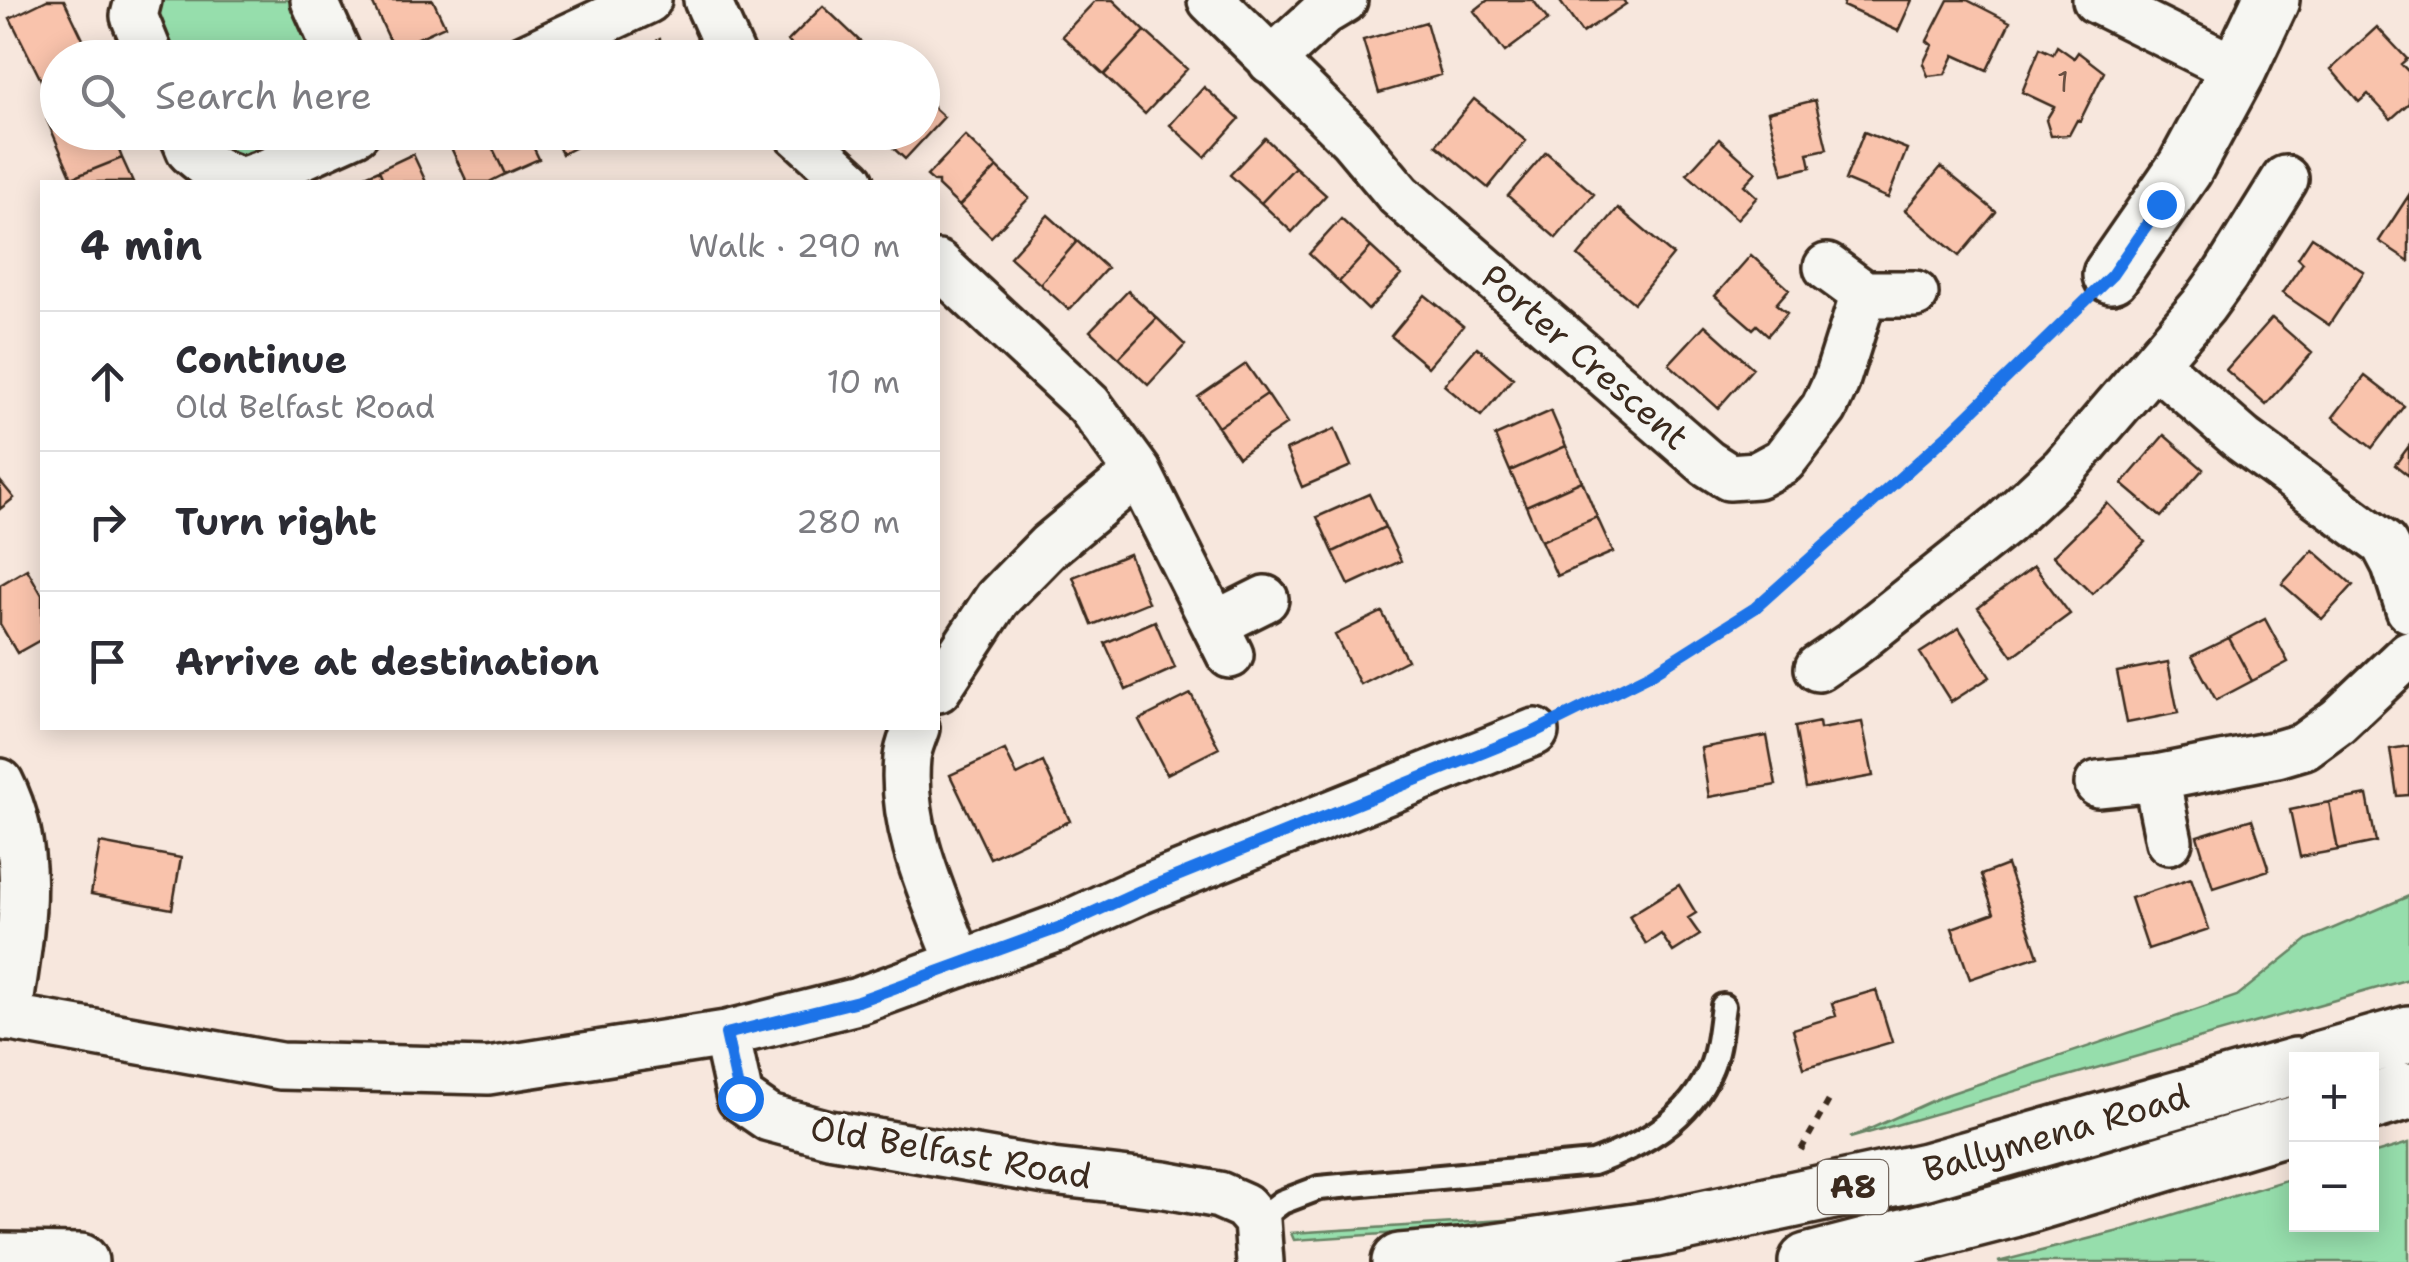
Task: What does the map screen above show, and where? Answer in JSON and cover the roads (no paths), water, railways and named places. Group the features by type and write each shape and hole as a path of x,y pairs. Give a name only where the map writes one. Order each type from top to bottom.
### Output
{"main road":[{"path":"2112,275 2185,168 2271,0"},
{"path":"2346,1052 2409,1034"},
{"name":"Ballymena Road","path":"1400,1262 1656,1229 1926,1171 2289,1068"},
{"path":"2379,1100 2409,1091"},
{"name":"Ballymena Road","path":"1807,1262 2014,1209 2289,1126"},
{"path":"0,1261 80,1262"}],"street":[{"path":"138,0 134,16 144,40"},
{"path":"314,0 332,40"},
{"path":"562,40 648,0"},
{"path":"706,0 725,40"},
{"name":"Porter Crescent","path":"1210,0 1352,139 1400,195 1707,463 1729,477 1757,475 1783,461 1824,408 1864,294"},
{"path":"1271,61 1324,12 1344,0"},
{"path":"2096,0 2238,70"},
{"path":"190,150 213,170 238,180"},
{"path":"244,180 316,150"},
{"path":"815,150 848,180"},
{"path":"1847,663 2064,468 2203,306 2286,178"},
{"path":"940,266 1089,406 1138,472 1222,640 1265,599"},
{"path":"1828,267 1864,294 1915,294"},
{"path":"2155,363 2243,440 2384,544 2409,609"},
{"path":"940,686 997,600 1049,546 1138,472"},
{"path":"2098,784 2156,778 2304,746 2323,734 2409,654"},
{"path":"915,730 907,754 907,806 928,882 960,964"},
{"path":"0,782 19,828 25,880 4,1017 280,1066 488,1071 726,1034 858,1001 1061,927 1174,877 1534,732"},
{"path":"2156,778 2168,841"},
{"name":"Old Belfast Road","path":"726,1034 740,1098 769,1118 889,1145 1219,1195 1244,1206 1258,1242"}],"lane":[{"path":"1258,1242 1282,1202 1319,1188 1593,1163 1628,1150 1666,1127 1694,1100 1713,1065 1723,1006"}]}
